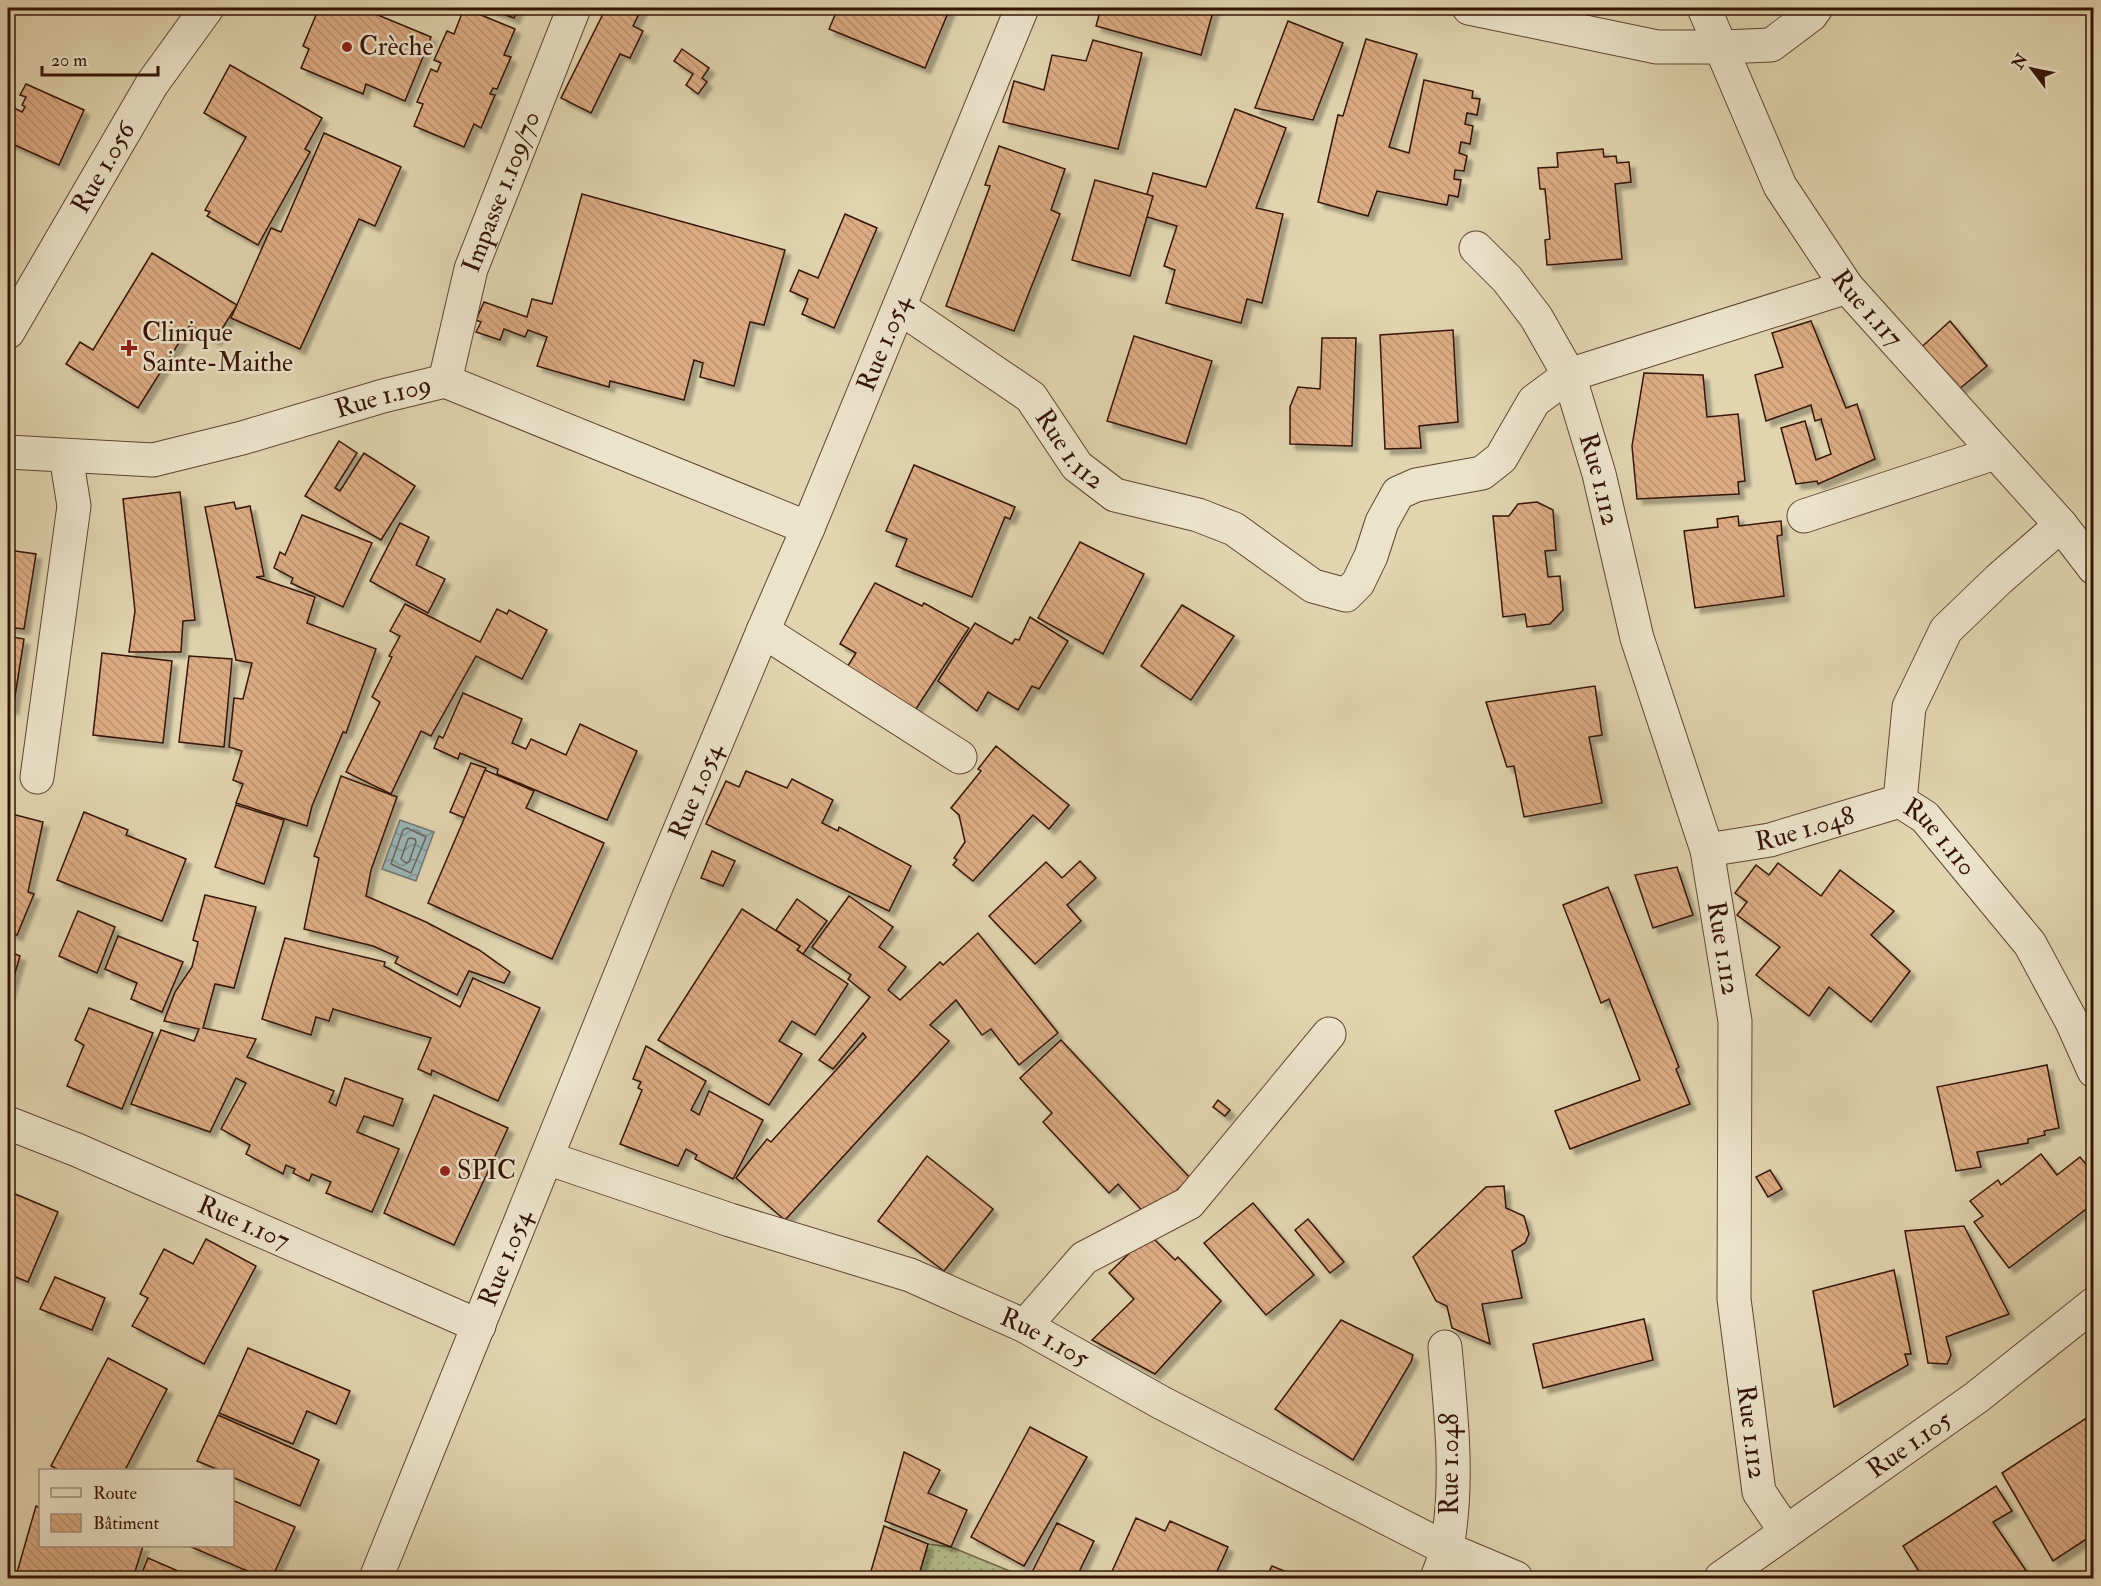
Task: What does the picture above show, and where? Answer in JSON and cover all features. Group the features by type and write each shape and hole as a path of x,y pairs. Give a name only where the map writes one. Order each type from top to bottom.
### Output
{"street":[{"name":"Rue 1.056","path":"8,332 152,84 207,8"},
{"name":"Impasse 1.109/70","path":"445,381 471,269 574,8"},
{"name":"Rue 1.054","path":"376,1578 654,892 808,528 1022,8"},
{"path":"1469,8 1657,47 1771,45 1816,8"},
{"name":"Rue 1.117","path":"1704,8 1780,186 1847,287 2061,525 2094,568"},
{"name":"Rue 1.112","path":"1476,248 1507,279 1536,317 1569,375 1599,474 1637,638 1707,850 1735,1021 1734,1299 1759,1492 1786,1532"},
{"name":"Rue 1.112","path":"899,307 1031,397 1077,466 1115,495 1198,515 1234,529 1313,586 1346,595 1358,583 1371,556 1382,522 1398,493 1416,485 1482,473 1501,458 1534,401 1569,375 1847,287"},
{"name":"Rue 1.109","path":"8,452 153,460 242,438 383,396 445,381 808,528"},
{"path":"1804,516 1995,453"},
{"path":"37,777 74,506 66,456"},
{"name":"Rue 1.110","path":"2061,525 1999,579 1946,630 1909,707 1900,801 1925,817 2030,944 2072,1022 2094,1071"},
{"path":"763,631 960,757"},
{"name":"Rue 1.048","path":"1707,850 1770,840 1900,801"},
{"path":"1025,1326 1084,1258 1189,1203 1329,1034"},
{"name":"Rue 1.107","path":"8,1123 77,1150 479,1326"},
{"name":"Rue 1.105","path":"547,1158 730,1220 910,1275 1025,1326 1442,1564 1516,1578"},
{"name":"Rue 1.105","path":"1721,1578 1977,1397 2094,1304"},
{"name":"Rue 1.048","path":"1442,1564 1454,1490 1451,1412 1445,1347"}],"green space":[{"path":"928,1544 951,1547 1027,1578 918,1578"}],"water":[{"path":"400,820 434,832 416,881 382,869"}],"building":[{"path":"319,8 361,8 431,37 405,101 366,84 363,94 301,68 309,49 303,46"},
{"path":"464,8 515,29 504,55 511,57 497,89 493,88 490,94 495,95 481,128 474,124 464,147 414,126 423,104 417,102 431,69 437,72 441,63 434,60 447,31 454,34"},
{"path":"487,8 518,8 514,18"},
{"path":"606,8 642,8 633,26 643,31 630,58 620,54 591,113 561,98"},
{"path":"838,8 950,8 925,68 829,29"},
{"path":"1101,8 1214,8 1201,55 1096,26"},
{"path":"1288,21 1343,43 1313,120 1255,108"},
{"path":"1366,39 1417,54 1389,147 1409,153 1424,80 1473,91 1472,98 1480,99 1477,115 1467,113 1465,124 1473,126 1470,144 1461,142 1459,153 1467,156 1464,171 1455,170 1454,179 1461,180 1458,197 1449,195 1447,205 1377,191 1368,216 1318,202 1338,115 1343,116"},
{"path":"1093,40 1142,53 1118,149 1003,122 1014,81 1044,90 1052,55 1086,61"},
{"path":"682,49 709,68 702,78 707,82 698,94 686,85 693,74 674,61"},
{"path":"230,65 322,118 305,149 310,152 258,245 207,216 210,212 205,210 246,137 204,113"},
{"path":"26,84 84,110 59,165 8,142 8,105 22,112 25,107 22,105 26,97 20,95"},
{"path":"1235,109 1286,128 1256,208 1283,214 1262,303 1247,299 1241,323 1166,303 1175,270 1164,266 1177,226 1141,215 1153,173 1206,187"},
{"path":"324,133 401,167 375,226 359,219 300,349 231,318 271,228 281,232"},
{"path":"999,146 1065,169 1051,210 1060,214 1014,331 946,306 990,186 985,185"},
{"path":"1603,149 1604,157 1616,156 1617,163 1629,162 1631,182 1615,184 1622,259 1547,265 1545,240 1550,239 1545,189 1540,189 1538,168 1558,167 1557,153"},
{"path":"1095,180 1153,196 1130,276 1072,260"},
{"path":"582,194 785,250 764,325 750,322 734,386 700,377 703,363 694,360 684,400 610,381 609,387 537,366 547,337 528,330 525,337 504,329 500,340 476,332 481,322 476,320 484,302 527,317 532,299 552,304"},
{"path":"845,214 877,228 834,328 802,314 808,299 790,291 799,270 818,278"},
{"path":"152,253 237,305 215,340 190,325 138,408 66,364 80,342 93,350"},
{"path":"1811,321 1846,408 1857,404 1875,459 1818,484 1817,481 1796,484 1781,428 1805,421 1816,460 1831,454 1821,419 1815,421 1811,405 1766,421 1755,375 1783,367 1772,333"},
{"path":"1950,321 1987,366 1952,395 1915,353"},
{"path":"1453,330 1458,422 1419,426 1421,448 1385,449 1380,335"},
{"path":"1134,336 1212,361 1186,444 1107,421"},
{"path":"1322,338 1356,338 1352,446 1290,444 1290,407 1298,387 1320,389"},
{"path":"1644,373 1703,375 1707,417 1738,414 1745,481 1738,482 1739,494 1637,499 1632,446"},
{"path":"339,441 357,453 335,488 340,491 364,453 415,486 381,540 305,496"},
{"path":"914,465 1015,507 1010,519 1005,517 972,597 896,566 907,539 886,531"},
{"path":"180,492 195,620 183,621 181,652 129,652 135,611 123,499"},
{"path":"234,502 236,509 250,506 264,576 256,577 315,597 307,623 376,649 346,733 343,732 312,806 307,826 236,803 243,784 233,780 242,751 229,747 234,698 243,699 252,663 236,660 205,507"},
{"path":"1537,502 1553,510 1556,550 1545,551 1548,577 1560,576 1563,610 1550,624 1527,627 1525,614 1503,617 1493,516 1509,516 1518,504"},
{"path":"302,515 372,543 343,607 291,583 293,578 274,568 280,552 285,555"},
{"path":"1738,516 1739,526 1781,521 1782,535 1777,536 1784,596 1695,608 1684,531 1718,527 1717,519"},
{"path":"400,523 429,537 416,565 445,579 428,613 370,581"},
{"path":"1080,542 1144,574 1103,654 1038,618"},
{"path":"8,550 36,554 24,629 8,627"},
{"path":"875,583 922,606 924,603 969,628 910,718 844,672 856,653 840,644"},
{"path":"405,604 480,642 497,609 507,614 509,610 547,630 522,679 476,656 431,736 421,731 391,794 346,772 380,702 372,697 400,636 390,631"},
{"path":"1182,605 1234,636 1191,700 1141,666"},
{"path":"1030,617 1068,641 1039,689 1032,686 1018,710 988,692 977,711 938,681 975,623 1012,644 1015,639 1019,640"},
{"path":"8,636 24,639 13,709 8,708"},
{"path":"102,653 172,661 163,743 93,735"},
{"path":"189,656 232,659 224,747 179,742"},
{"path":"1595,686 1602,735 1589,737 1602,803 1524,817 1514,766 1507,767 1486,702"},
{"path":"463,693 522,719 512,743 526,749 531,739 566,755 580,724 637,751 607,820 497,774 498,769 460,753 458,759 434,748 439,736 443,738"},
{"path":"996,746 1069,805 1049,829 1033,815 973,881 953,865 957,860 954,858 965,842 959,815 951,808 981,771 978,769"},
{"path":"471,763 486,768 465,818 450,812"},
{"path":"485,770 534,791 526,808 604,843 552,959 428,903"},
{"path":"746,771 787,788 792,779 833,800 822,823 838,831 839,827 911,866 889,911 706,824 726,781 739,787"},
{"path":"341,776 397,797 371,870 366,896 426,922 479,950 510,972 504,983 469,971 457,995 395,963 398,957 373,946 304,929 319,858 314,856"},
{"path":"236,805 284,820 264,884 215,867"},
{"path":"84,812 128,830 126,835 186,859 162,921 57,880"},
{"path":"8,813 43,822 28,892 34,894 17,935 8,932"},
{"path":"712,851 735,861 723,886 701,878"},
{"path":"1080,861 1096,878 1067,905 1081,921 1035,964 989,916 1046,862 1062,878"},
{"path":"1778,863 1821,896 1840,870 1894,911 1871,935 1910,971 1871,1022 1829,987 1809,1016 1756,975 1780,947 1737,915 1747,902 1735,893 1756,865 1769,875"},
{"path":"1677,867 1693,915 1653,928 1635,875"},
{"path":"1608,887 1679,1067 1676,1069 1690,1104 1570,1149 1555,1111 1640,1080 1609,999 1601,1003 1563,905"},
{"path":"205,895 256,907 234,988 215,984 203,1028 256,1039 247,1057 334,1091 329,1102 336,1106 345,1078 403,1099 393,1126 364,1116 357,1132 399,1149 372,1212 326,1193 331,1182 312,1174 309,1181 293,1173 295,1169 286,1165 283,1174 246,1154 250,1145 221,1129 246,1083 236,1078 210,1132 131,1104 161,1030 194,1041 199,1029 164,1021 175,992 192,967 198,942 193,940"},
{"path":"849,896 893,927 879,947 906,967 888,990 900,1000 940,962 943,965 978,933 1058,1033 1019,1065 991,1029 982,1035 956,1000 930,1025 949,1041 785,1220 736,1178 767,1139 771,1142 866,1037 863,1033 833,1069 819,1060 870,997 848,979 851,975 812,947"},
{"path":"797,899 827,921 803,954 797,950 800,946 776,930"},
{"path":"742,909 800,946 797,950 848,984 815,1035 792,1021 779,1041 802,1054 769,1105 658,1040"},
{"path":"78,911 115,927 97,973 59,956"},
{"path":"118,936 183,962 162,1012 131,999 137,983 105,969"},
{"path":"285,938 385,962 384,966 460,1007 473,978 540,1008 498,1101 432,1070 431,1075 418,1069 431,1038 333,1009 329,1021 316,1017 311,1035 262,1019"},
{"path":"8,951 20,956 8,997"},
{"path":"89,1008 153,1033 122,1109 67,1086 84,1045 75,1040"},
{"path":"1061,1040 1190,1178 1148,1217 1118,1184 1109,1193 1043,1122 1052,1113 1020,1078"},
{"path":"646,1046 706,1081 691,1110 699,1115 709,1091 763,1120 733,1179 695,1159 697,1155 686,1149 678,1166 620,1144 642,1090 638,1088 641,1082 633,1079"},
{"path":"2047,1065 2059,1128 2044,1131 2045,1135 2028,1139 2028,1143 1977,1152 1981,1167 1956,1171 1937,1087"},
{"name":"SPIC","path":"434,1095 508,1128 454,1245 384,1213"},
{"path":"1218,1100 1230,1110 1225,1116 1213,1107"},
{"path":"2041,1154 2057,1175 2080,1157 2094,1174 2094,1203 2009,1268 1974,1222 1983,1216 1970,1201 1998,1180 2001,1185"},
{"path":"927,1156 993,1209 944,1271 878,1221"},
{"path":"1770,1170 1782,1189 1768,1197 1756,1177"},
{"path":"1504,1186 1506,1208 1524,1216 1529,1234 1525,1243 1512,1251 1522,1298 1482,1304 1490,1344 1452,1328 1447,1306 1436,1301 1413,1257 1486,1187"},
{"path":"8,1191 58,1212 28,1282 8,1274"},
{"path":"1253,1203 1314,1275 1266,1315 1204,1243"},
{"path":"1308,1219 1344,1262 1330,1273 1295,1230"},
{"path":"1964,1226 2009,1314 1946,1337 1951,1355 1947,1364 1928,1363 1905,1231"},
{"path":"1149,1234 1175,1260 1178,1257 1221,1301 1155,1374 1092,1340 1134,1299 1109,1273"},
{"path":"206,1239 256,1266 204,1364 132,1326 148,1298 140,1294 164,1249 193,1264"},
{"path":"1894,1270 1911,1354 1905,1354 1908,1365 1834,1407 1813,1291"},
{"path":"55,1277 105,1298 92,1330 40,1309"},
{"path":"1644,1319 1653,1360 1543,1388 1533,1344"},
{"path":"1341,1320 1413,1355 1353,1460 1275,1409"},
{"path":"248,1348 350,1391 336,1424 307,1411 293,1444 219,1413"},
{"path":"108,1358 167,1389 126,1469 57,1469 51,1466"},
{"path":"218,1415 319,1460 300,1506 234,1478 234,1469 217,1469 197,1461"},
{"path":"2088,1417 2094,1425 2094,1514 2090,1516 2094,1522 2094,1534 2053,1561 2002,1473"},
{"path":"1030,1427 1087,1457 1024,1566 971,1537"},
{"path":"904,1452 940,1470 928,1493 967,1510 951,1547 885,1521"},
{"path":"1996,1486 2012,1511 1993,1522 2031,1578 1923,1578 1903,1546"},
{"path":"234,1501 295,1527 272,1578 264,1578 191,1547 234,1547"},
{"path":"36,1506 39,1508 39,1547 143,1547 133,1578 25,1578 16,1576"},
{"path":"1136,1518 1165,1531 1170,1521 1228,1547 1214,1578 1109,1578"},
{"path":"1057,1523 1094,1541 1076,1578 1029,1578"},
{"path":"884,1526 928,1544 918,1578 869,1578"},
{"path":"148,1558 194,1578 140,1578"},
{"path":"1272,1566 1301,1578 1266,1578"}],"place":[{"name":"Crèche","path":"347,47"},
{"name":"Clinique Sainte-Maithe","path":"129,348"},
{"name":"SPIC","path":"445,1171"}]}
